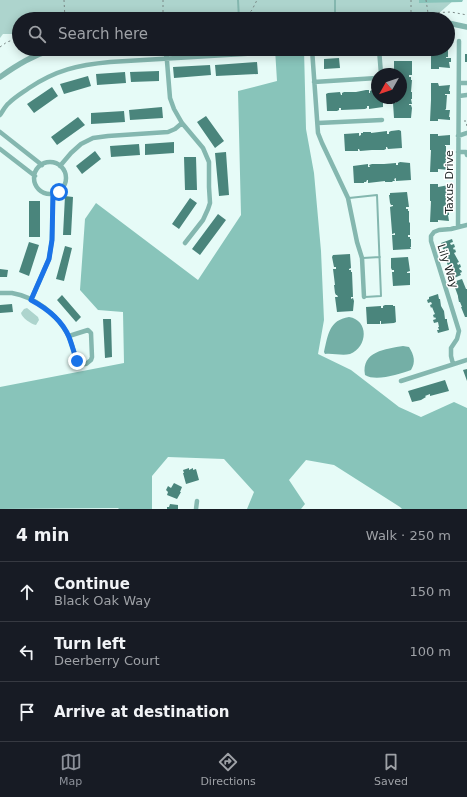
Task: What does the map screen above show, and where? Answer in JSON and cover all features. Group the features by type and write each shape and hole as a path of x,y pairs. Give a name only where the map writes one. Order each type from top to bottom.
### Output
{"street":[{"path":"455,24 467,27"},
{"name":"Taxus Drive","path":"458,227 459,41"},
{"path":"0,78 16,65 36,56"},
{"path":"0,115 8,103 40,81 72,68 91,64 205,56"},
{"path":"312,56 318,132 348,198 357,242 362,258 364,297"},
{"path":"380,56 381,68"},
{"path":"167,58 168,86 174,109 182,123 203,148 209,162 210,203 203,220 185,243"},
{"path":"314,82 371,78"},
{"path":"458,83 467,83"},
{"path":"458,96 467,95"},
{"path":"318,123 382,120"},
{"path":"60,166 81,144 93,138 168,132 182,123"},
{"path":"0,132 42,165"},
{"name":"Taxus Drive","path":"458,136 467,133"},
{"path":"0,149 35,176"},
{"path":"458,152 466,152 467,155"},
{"path":"49,163 56,163 60,166 65,173 66,178 66,183 63,188 59,192 53,194 39,189 36,185 35,176 37,170 42,165 49,163"},
{"path":"31,300 49,259 52,240 53,194"},
{"path":"458,227 467,225"},
{"name":"Lily Way","path":"453,364 451,348 457,339 459,331 431,241 431,236 434,232 439,230 458,227"},
{"path":"0,293 12,293 23,296 46,308 56,318 69,336 77,361 81,364 86,364 92,357 91,333 88,330 69,336"},
{"path":"401,381 467,360"},
{"path":"196,509 197,500"}],"lane":[{"path":"238,0 239,12"},
{"path":"335,0 335,12"},
{"path":"348,198 377,195 381,296 364,297"},
{"path":"362,258 380,257"}],"path":[{"path":"64,0 65,12"},
{"path":"163,0 163,12"},
{"path":"250,12 257,0"},
{"path":"410,0 411,12"},
{"path":"426,0 428,12"},
{"path":"455,13 467,15"},
{"path":"0,47 12,40"},
{"path":"458,121 466,121 467,130"}],"shaded area":[{"path":"0,0 454,0 440,12 12,12 12,34 3,34 0,38"},
{"path":"419,0 463,0 462,2 419,3"},
{"path":"275,56 304,56 306,129 314,173 321,251 324,320 318,354 351,370 399,407 421,417 454,402 467,408 467,509 402,509 334,465 306,460 289,480 305,504 301,509 247,509 254,492 224,459 168,457 152,476 152,509 0,509 0,387 124,363 123,312 98,310 80,290 85,219 96,203 198,280 241,215 238,91 277,81"},
{"path":"27,308 38,317 39,320 36,325 23,317 21,313"},
{"path":"349,317 356,319 363,328 363,340 360,346 356,351 350,354 325,354 324,352 330,329 337,321"},
{"path":"403,346 409,347 413,356 414,364 411,370 381,378 365,375 365,367 371,356 382,350"}],"building":[{"path":"465,54 467,54 467,62 465,62"},
{"path":"431,56 448,56 446,58 451,58 451,62 449,62 450,68 439,67 439,69 431,69"},
{"path":"339,58 340,68 324,69 324,59"},
{"path":"394,61 412,61 412,75 409,75 412,80 412,104 409,104 412,108 411,118 394,118 393,104 407,104 407,68 394,68"},
{"path":"257,62 258,74 216,76 215,65"},
{"path":"210,65 211,75 174,78 173,67"},
{"path":"159,71 159,81 131,82 130,72"},
{"path":"125,72 126,83 97,85 96,74"},
{"path":"88,76 91,86 64,94 60,84"},
{"path":"431,83 438,83 439,86 450,85 450,94 445,94 447,95 445,110 450,110 450,120 438,119 438,121 430,121"},
{"path":"52,87 58,96 34,113 27,104"},
{"path":"369,90 370,93 371,90 371,104 383,104 383,107 369,109 369,106 367,106 365,109 341,110 341,108 339,108 337,111 327,111 326,94 340,92 342,95 344,92"},
{"path":"162,107 163,118 130,120 129,110"},
{"path":"124,111 125,122 91,124 91,113"},
{"path":"206,116 224,141 215,148 197,122"},
{"path":"78,117 85,125 57,145 51,137"},
{"path":"387,131 387,134 389,134 391,131 401,131 402,148 388,149 386,147 384,150 360,151 358,149 358,151 345,151 344,134 359,133 359,136 363,132 371,133"},
{"path":"430,134 438,134 438,136 450,135 450,145 445,145 445,161 450,161 449,170 438,169 438,172 430,172"},
{"path":"174,142 174,153 145,155 145,144"},
{"path":"139,144 140,155 111,157 110,146"},
{"path":"95,151 101,159 82,174 76,166"},
{"path":"226,152 229,195 219,196 215,153"},
{"path":"184,157 196,157 197,190 185,190"},
{"path":"400,162 410,163 411,180 396,181 396,178 394,179 395,181 392,181 393,182 385,181 368,183 367,180 364,183 354,183 353,166 368,164 368,167 370,167 369,165 372,164 396,163 396,165 398,165"},
{"path":"430,184 438,184 438,187 449,185 449,195 445,195 446,210 444,211 449,211 449,221 438,220 438,222 430,222"},
{"path":"407,192 409,207 406,207 406,209 409,211 410,235 408,235 408,237 411,239 411,249 393,250 392,235 395,235 395,233 392,234 390,207 393,205 390,203 389,195 390,193"},
{"path":"65,196 73,197 71,235 63,235"},
{"path":"190,198 197,203 179,229 172,224"},
{"path":"29,201 40,201 40,237 29,237"},
{"path":"218,214 226,220 200,255 192,249"},
{"path":"452,239 453,242 450,243 451,245 454,244 455,247 453,248 456,252 454,253 459,262 457,263 458,265 460,264 461,267 459,268 462,272 460,273 461,275 452,279 441,243"},
{"path":"29,242 39,245 29,276 19,272"},
{"path":"65,246 72,248 64,281 56,279"},
{"path":"350,254 351,268 349,270 352,272 353,297 351,297 351,299 353,298 354,301 353,311 337,312 335,297 338,297 335,293 333,269 336,269 336,267 334,267 332,257 333,255"},
{"path":"408,257 410,271 407,273 410,273 410,285 393,286 392,272 394,272 394,270 391,268 391,258"},
{"path":"0,269 8,270 7,277 0,277"},
{"path":"462,279 467,289 467,317 465,317 459,302 453,282"},
{"path":"438,294 445,319 447,319 449,330 438,333 438,322 434,323 433,320 436,319 435,317 434,318 433,315 435,314 430,305 432,304 431,302 428,303 427,300 429,297"},
{"path":"62,295 81,317 76,322 57,300"},
{"path":"12,304 13,312 0,313 0,305"},
{"path":"385,305 395,306 396,322 381,324 380,321 380,324 367,324 366,307 381,306 381,308 383,308"},
{"path":"103,319 111,319 112,357 105,358"},
{"path":"467,369 467,381 463,370"},
{"path":"445,380 449,391 430,396 430,394 421,400 412,402 408,391"},
{"path":"189,468 189,470 193,468 193,470 196,469 199,480 186,484 183,470"},
{"path":"174,483 182,487 177,499 167,495 168,492 166,490 168,486 171,488"},
{"path":"170,504 178,505 178,509 167,509"}],"route":[{"path":"59,192 53,194 52,240 49,259 31,300 46,308 65,329 69,336 77,361"}]}
